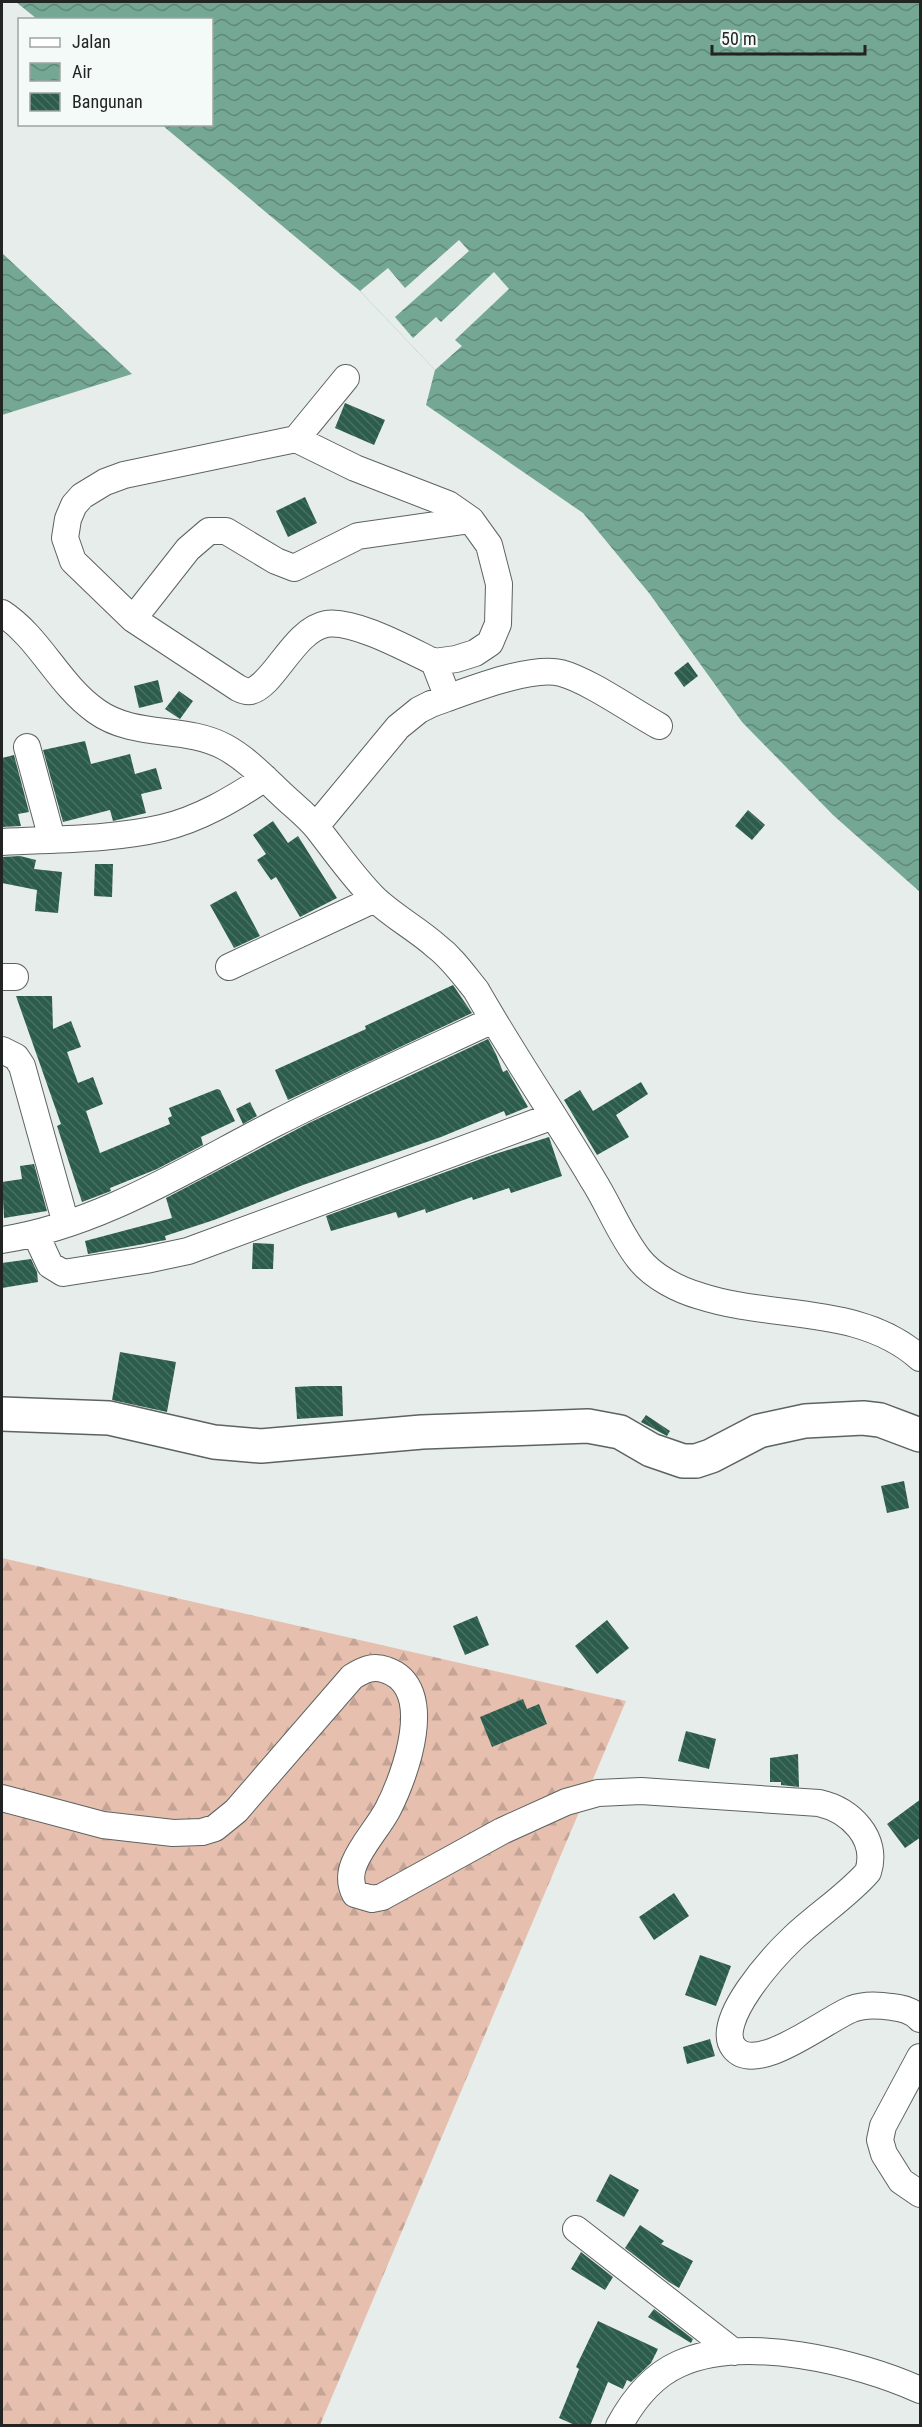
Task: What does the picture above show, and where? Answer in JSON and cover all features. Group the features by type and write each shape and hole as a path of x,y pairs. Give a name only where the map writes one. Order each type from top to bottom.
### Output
{"highway":[{"path":"2,1414 109,1418 214,1442 261,1446 433,1432 588,1426 620,1432 651,1450 683,1461 696,1461 711,1456 759,1431 805,1421 863,1418 880,1420 921,1435"}],"street":[{"path":"296,439 346,378"},
{"path":"296,439 348,465 448,504 471,520 489,545 499,584 498,624 490,643 475,653 434,662 351,626 328,623 316,627 302,638 258,688 246,691 133,619 73,561 65,538 68,519 74,505 82,496 105,482 124,475 296,439"},
{"path":"133,619 188,549 209,531 226,531 276,561 294,567 305,564 358,536 471,520"},
{"path":"2,613 21,628 78,694 95,710 116,722 139,730 191,734 209,739 236,754 316,826 340,860 375,899 437,946 456,965 476,990 594,1181 639,1260 656,1274 675,1286 720,1302 822,1316 866,1327 893,1338 921,1358"},
{"path":"434,662 448,698"},
{"path":"316,826 398,727 418,710 519,675 541,671 560,672 583,682 659,726"},
{"path":"27,747 52,840"},
{"path":"2,842 52,840 163,828 194,818 224,804 265,778"},
{"path":"229,967 375,899"},
{"path":"2,1240 36,1235 127,1199 305,1108 493,1020"},
{"path":"2,1050 16,1057 22,1066 66,1224"},
{"path":"36,1235 50,1265 63,1273 168,1256 188,1251 553,1116"},
{"path":"2,1798 114,1827 172,1833 202,1832 215,1828 236,1811 352,1677 362,1670 383,1669 394,1672 404,1680 411,1692 415,1711 414,1725 404,1769 388,1807 354,1864 350,1876 351,1887 355,1894 372,1899 382,1897 502,1831 566,1802 598,1793 641,1791 819,1803 841,1810 850,1816 862,1833 870,1853 871,1862 868,1872 793,1938 761,1974 730,2022 730,2041 734,2048 747,2056 764,2055 860,2006 897,2007 911,2011 921,2019"},
{"path":"921,2057 883,2126 880,2139 884,2154 901,2181 921,2194"},
{"path":"576,2229 734,2352"},
{"path":"619,2426 644,2389 678,2364 695,2358 734,2352 805,2356 840,2361 870,2369 921,2390"}],"green space":[{"path":"2,1558 626,1701 320,2425 2,2426"}],"water":[{"path":"16,2 920,2 920,892 833,815 742,722 649,593 583,513 426,405 435,370 360,291 163,126 213,126 213,18 36,18"},
{"path":"2,253 132,374 2,415"}],"pier":[{"path":"459,240 469,251 395,317 413,338 436,317 441,322 494,272 509,289 455,340 462,346 435,370 360,291 388,268 405,288"}],"building":[{"path":"345,403 385,420 374,445 335,428"},
{"path":"305,497 317,523 288,537 276,511"},
{"path":"688,662 698,676 684,687 674,673"},
{"path":"158,680 163,702 139,708 134,686"},
{"path":"179,691 193,701 180,719 165,709"},
{"path":"85,741 91,764 130,754 135,774 156,768 162,789 141,794 146,813 113,821 110,810 63,822 43,750"},
{"path":"14,755 29,812 18,814 21,826 2,827 2,758"},
{"path":"748,810 765,825 752,840 735,826"},
{"path":"273,821 288,843 298,836 337,898 300,917 276,877 271,880 257,860 266,854 253,835"},
{"path":"20,856 36,860 34,869 62,872 58,913 35,911 37,890 2,883 2,857"},
{"path":"95,864 113,864 112,897 94,896"},
{"path":"236,891 260,936 234,948 210,905"},
{"path":"453,985 472,1013 288,1100 275,1070 366,1029 365,1026"},
{"path":"16,996 52,996 53,1029 71,1021 81,1047 67,1052 78,1083 93,1077 103,1104 86,1111 100,1153 170,1124 168,1118 172,1116 169,1108 217,1089 220,1090 235,1121 201,1137 203,1145 157,1169 110,1188 111,1191 82,1202 57,1126 61,1124"},
{"path":"488,1039 503,1072 507,1070 528,1107 506,1116 504,1111 441,1137 165,1236 166,1240 88,1254 85,1241 172,1218 166,1198 309,1123"},
{"path":"641,1082 648,1094 616,1115 629,1137 597,1155 564,1100 580,1090 593,1111"},
{"path":"250,1102 257,1116 243,1124 236,1109"},
{"path":"549,1137 562,1176 511,1193 509,1188 473,1200 472,1197 426,1213 425,1209 398,1218 396,1212 331,1231 326,1216 489,1156"},
{"path":"34,1164 47,1211 4,1218 2,1182 22,1179 20,1166"},
{"path":"253,1243 274,1244 273,1269 252,1269"},
{"path":"31,1259 37,1272 38,1282 2,1288 2,1263"},
{"path":"120,1352 176,1362 167,1412 112,1400"},
{"path":"342,1386 343,1416 297,1419 295,1387"},
{"path":"646,1415 670,1431 667,1436 641,1422"},
{"path":"904,1481 909,1508 887,1513 881,1486"},
{"path":"477,1616 489,1645 465,1655 453,1626"},
{"path":"607,1620 629,1648 597,1674 575,1646"},
{"path":"523,1699 527,1709 539,1704 547,1724 492,1747 480,1717"},
{"path":"686,1731 716,1739 709,1769 678,1761"},
{"path":"798,1754 799,1787 781,1785 781,1782 770,1782 770,1758"},
{"path":"921,1799 921,1837 905,1848 887,1824"},
{"path":"674,1893 689,1916 654,1940 639,1917"},
{"path":"700,1955 731,1966 716,2006 685,1995"},
{"path":"710,2039 715,2056 687,2064 683,2047"},
{"path":"610,2174 639,2190 624,2217 596,2201"},
{"path":"640,2225 664,2241 661,2244 693,2261 679,2288 625,2248"},
{"path":"581,2252 613,2277 605,2290 571,2269"},
{"path":"654,2309 693,2339 691,2343 648,2317"},
{"path":"598,2321 658,2349 651,2363 631,2382 627,2380 623,2389 608,2382 590,2426 577,2426 559,2418 579,2369 576,2367"}]}
